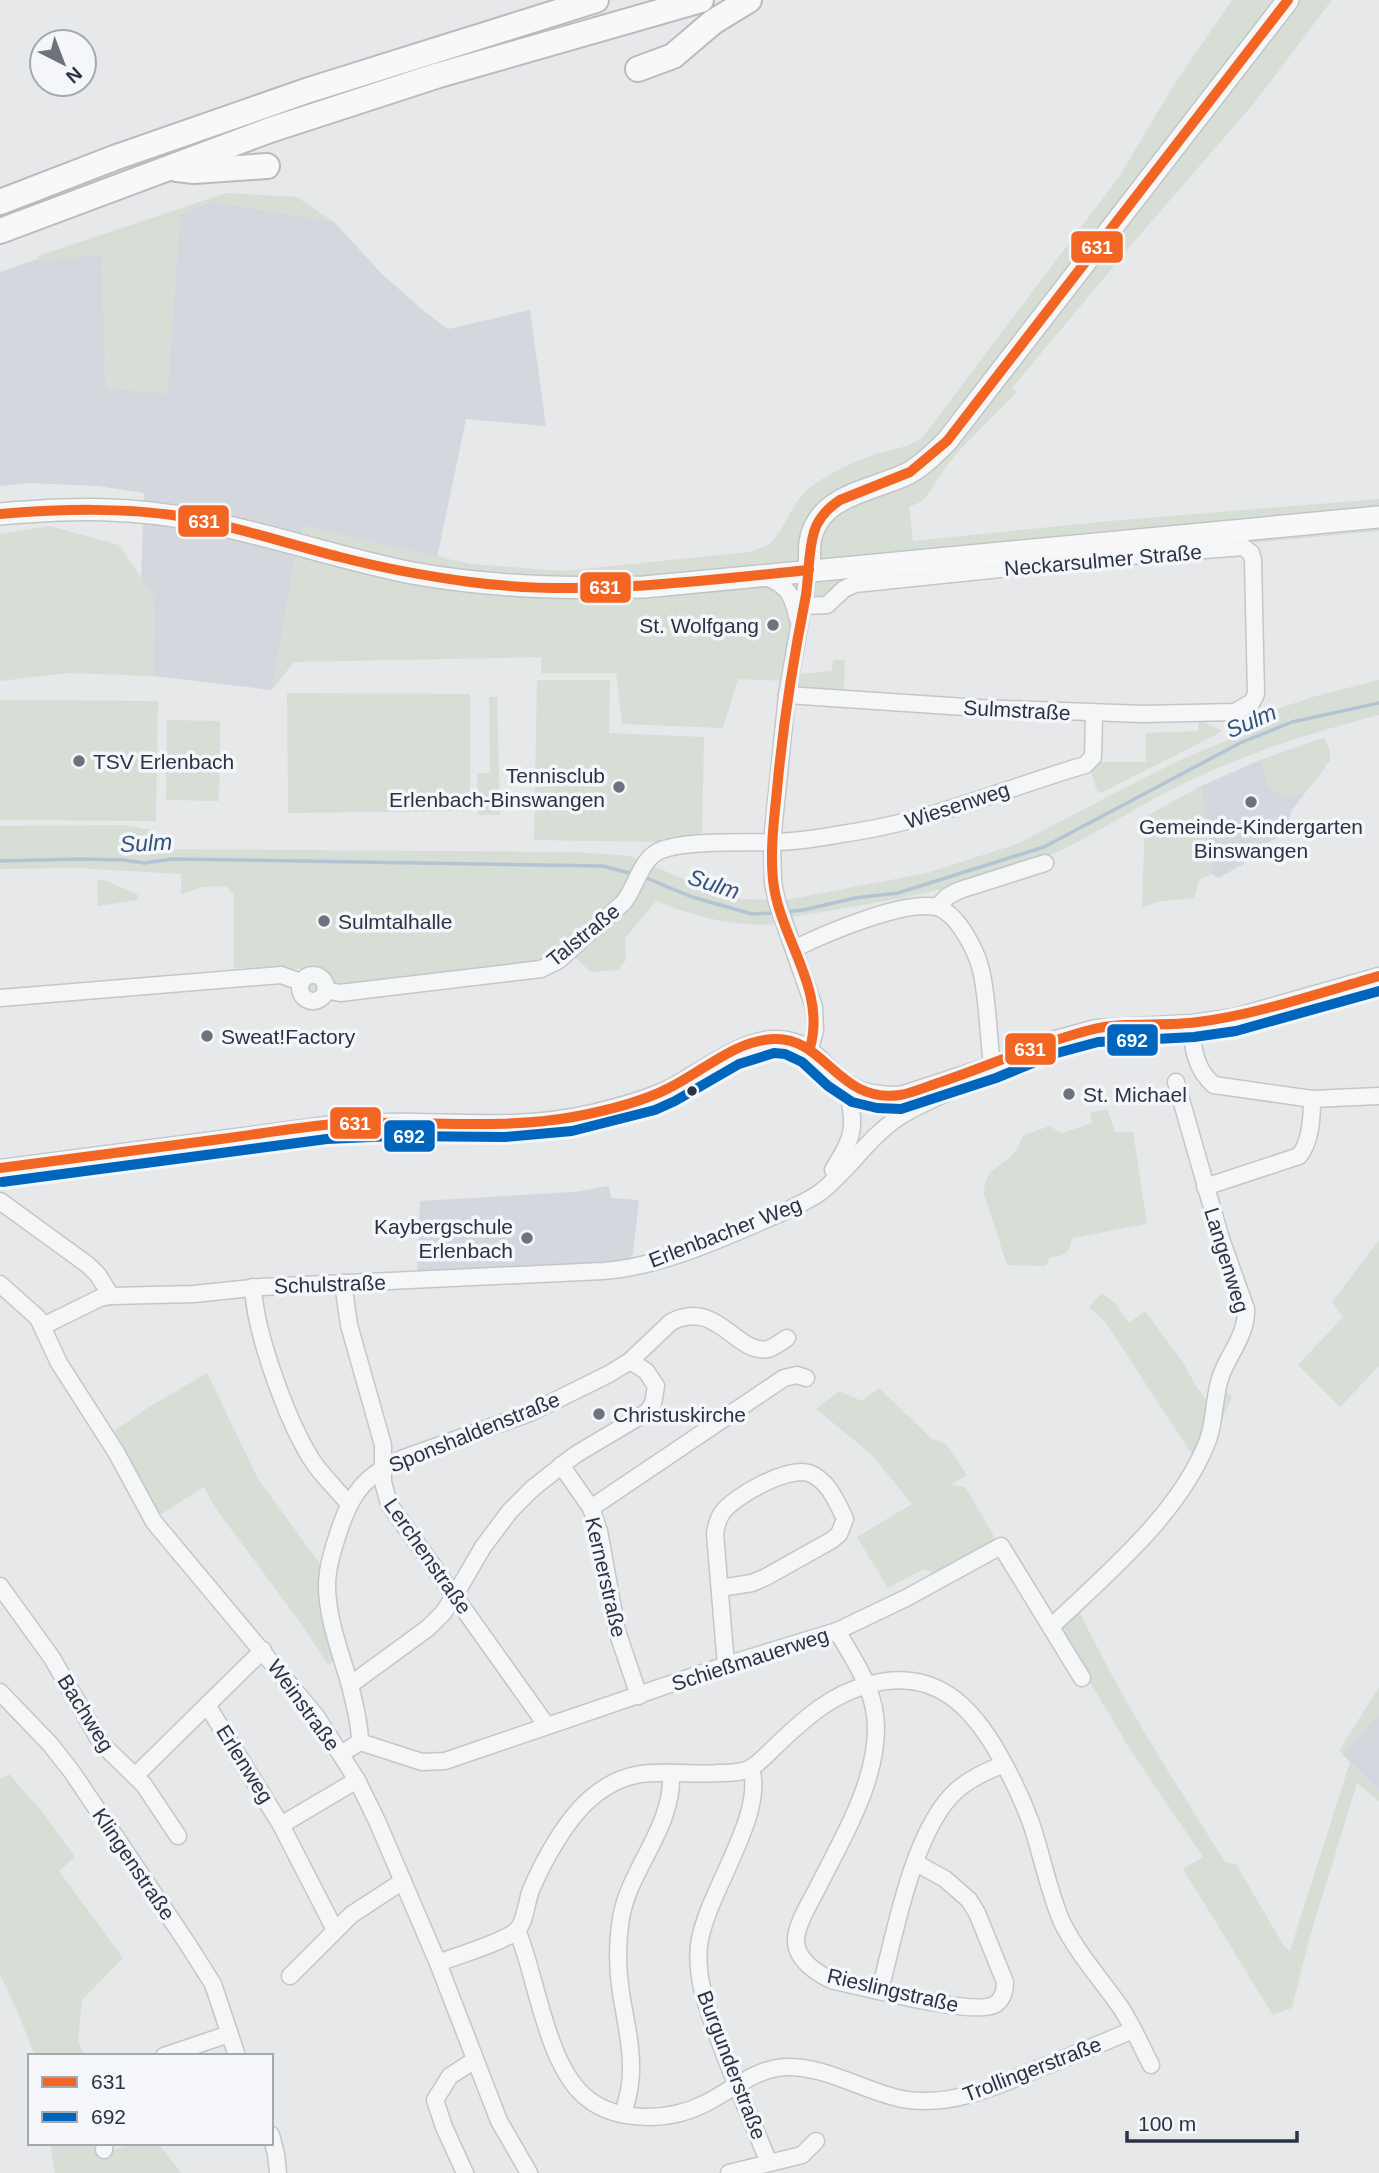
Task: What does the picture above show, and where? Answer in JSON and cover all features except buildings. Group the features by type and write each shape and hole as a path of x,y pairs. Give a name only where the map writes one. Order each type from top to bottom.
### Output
{"highway":[{"path":"0,202 114,158 296,94 596,0"},
{"path":"0,230 166,167 439,75 701,0"},
{"path":"638,69 673,55 713,22 749,0"},
{"path":"166,167 194,171 267,166"}],"main road":[{"path":"809,570 810,543 821,517 831,506 850,495 911,472 947,441 1287,0"},
{"path":"0,514 71,508 166,515 237,529 412,573 524,588 644,587 1379,517"}],"street":[{"name":"Neckarsulmer Straße","path":"803,606 827,605 844,589 855,584 1243,547 1251,553 1253,559 1256,694 1245,708"},
{"path":"809,570 787,695 772,842 773,883 777,902 814,1007 815,1031 810,1048"},
{"path":"771,574 771,579 791,594 800,624"},
{"name":"Sulmstraße","path":"787,695 861,702 1094,714 1235,712 1245,708"},
{"name":"Wiesenweg","path":"772,842 839,835 914,821 1020,784 1085,765 1093,757 1094,714"},
{"name":"Talstraße","path":"0,998 281,975 301,982 300,992 306,999 319,999 325,990 340,993 541,969 559,960 632,893 649,857 667,849 722,843 772,842"},
{"path":"937,907 948,896 960,890 1045,863"},
{"path":"794,949 845,925 900,910 937,907 959,925 969,940 981,969 984,1067"},
{"path":"0,1168 326,1125 369,1122 541,1122 590,1114 653,1096 735,1051 757,1042 785,1040 810,1048 849,1084 884,1095 900,1095 1096,1028 1193,1023 1264,1009 1379,976"},
{"path":"1193,1023 1195,1054 1207,1079 1214,1085 1312,1099 1379,1096"},
{"name":"Erlenbacher Weg","path":"623,1269 687,1251 806,1202 825,1188 880,1130 930,1099 968,1082 984,1067"},
{"name":"Langenweg","path":"1051,1627 1165,1514 1200,1458 1208,1440 1222,1371 1242,1334 1247,1315 1205,1187 1176,1082"},
{"name":"Erlenbacher Weg","path":"825,1188 850,1136 852,1124 849,1084"},
{"path":"1205,1187 1299,1156 1306,1142 1312,1115 1312,1099"},
{"path":"0,1201 88,1265 111,1296"},
{"name":"Schulstraße","path":"43,1326 100,1298 111,1296 194,1294 253,1287 623,1269"},
{"name":"Lerchenstraße","path":"343,1283 349,1325 383,1446 383,1482 389,1504 547,1726"},
{"name":"Weinstraße","path":"0,1284 29,1309 43,1326 59,1363 116,1452 154,1522 316,1716 357,1780 438,1962 499,2122 529,2173"},
{"path":"253,1287 254,1306 263,1342 292,1418 316,1465 348,1503 335,1545 327,1587 335,1634 358,1716 360,1742 341,1754"},
{"name":"Sponshaldenstraße","path":"348,1503 369,1479 401,1459 530,1413 609,1374 630,1361 671,1322 687,1316 708,1319 758,1349 769,1349 787,1338"},
{"path":"350,1685 428,1628 455,1595 483,1547 510,1511 533,1488 561,1465 638,1419 653,1404 656,1386 652,1378 630,1361"},
{"path":"591,1508 784,1378 797,1375 806,1378"},
{"name":"Kernerstraße","path":"561,1465 591,1508 599,1531 617,1631 639,1696"},
{"path":"720,1588 752,1583 766,1577 839,1534 845,1519 829,1488 808,1473 787,1473 742,1496 722,1513 715,1534 726,1665"},
{"name":"Schießmauerweg","path":"360,1742 422,1762 445,1760 726,1665 837,1631 906,1598 1001,1546 1082,1678"},
{"name":"Bachweg","path":"0,1586 52,1658 101,1743 135,1776 178,1836"},
{"name":"Rieslingstraße","path":"837,1631 867,1684 875,1707 876,1731 871,1766 855,1810 804,1914 795,1938 796,1945 809,1966 821,1976 975,2009 993,2005 1001,1999 1004,1990 1002,1973 977,1913 969,1900 945,1879 916,1863"},
{"name":"Erlenweg","path":"135,1776 263,1650"},
{"path":"438,1962 506,1937 517,1930 546,1859 582,1807 615,1782 654,1771 710,1774 751,1768 819,1707 838,1695 867,1684 914,1680 947,1692 974,1717 1004,1764 1021,1796 1062,1920 1071,1939 1122,2010 1151,2065"},
{"name":"Klingenstraße","path":"0,1692 50,1744 72,1772 180,1932 213,1984 236,2054"},
{"name":"Erlenweg","path":"207,1705 281,1825 335,1930"},
{"path":"880,1990 904,1899 929,1829 944,1803 975,1777 1004,1764"},
{"name":"Burgunderstraße","path":"751,1768 754,1787 747,1816 736,1849 706,1912 698,1965 706,2007 769,2162"},
{"path":"624,2114 631,2073 628,2030 618,1971 621,1921 624,1904 660,1828 667,1807 671,1773"},
{"name":"Erlenweg","path":"281,1825 357,1780"},
{"path":"290,1976 335,1930 360,1909 403,1881"},
{"name":"Trollingerstraße","path":"517,1930 554,2049 569,2077 585,2097 599,2107 624,2114 652,2117 681,2113 704,2104 736,2084 783,2067 808,2069 831,2075 878,2094 905,2100 930,2101 964,2097 1133,2030"},
{"path":"170,2054 229,2035"},
{"path":"465,2173 440,2119 435,2101 450,2076 475,2060"},
{"path":"729,2173 802,2155 816,2141"},
{"path":"273,2143 278,2173"}],"shaded area":[{"path":"1232,0 1332,0 1255,102 1012,388 1017,392 959,451 925,498 909,506 913,541 1110,521 1379,499 1379,531 853,580 829,599 791,601 792,637 785,681 738,679 723,728 622,724 616,673 541,673 541,657 294,662 272,690 296,554 304,526 471,564 563,571 750,552 773,541 802,495 815,484 858,461 922,438 1119,177 1175,83"},
{"path":"227,193 297,197 334,222 212,201 180,214 167,393 106,388 102,256 37,259 38,256"},
{"path":"212,201 334,222 382,274 448,329 530,310 546,426 466,419 437,558 304,526 296,554 272,690 153,676 154,598 141,580 144,493 98,486 28,483 0,486 0,272 37,259 102,255 106,388 167,393 180,214"},
{"path":"50,526 119,545 154,597 153,676 68,673 0,681 0,534"},
{"path":"833,660 845,660 844,692 798,687 801,674 832,671"},
{"name":"Tennisclub Erlenbach-Binswangen","path":"537,680 610,680 609,733 704,737 702,837 664,842 534,840"},
{"path":"1379,680 1379,715 1301,737 1224,765 1159,796 1044,858 951,887 791,917 786,900 927,873 1017,844 1173,763 1268,723 1265,713 1316,696"},
{"path":"287,693 470,694 470,811 288,813"},
{"path":"489,697 497,697 500,815 478,815 477,773 490,773"},
{"name":"TSV Erlenbach","path":"0,700 158,701 156,821 0,820"},
{"path":"167,720 220,721 219,801 166,800"},
{"path":"1198,721 1223,731 1101,793 1097,791 1090,769 1097,762 1146,762 1146,733 1198,731"},
{"name":"Gemeinde-Kindergarten Binswangen","path":"1324,738 1329,748 1330,760 1292,810 1283,835 1245,853 1244,864 1218,878 1212,874 1201,786 1260,760"},
{"path":"1324,738 1328,746 1328,761 1305,793 1283,798 1269,788 1260,760"},
{"path":"1201,786 1212,874 1199,880 1194,898 1162,901 1142,907 1145,817"},
{"path":"124,825 151,830 164,849 575,852 630,856 695,884 742,899 773,900 779,924 717,920 656,901 625,938 626,960 618,970 591,972 566,949 550,961 340,991 322,973 313,969 234,968 234,895 226,886 202,887 181,894 181,874 77,868 0,869 0,826"},
{"path":"97,879 138,895 137,900 98,906"},
{"path":"312,977 320,980 323,988 320,996 312,999 304,996 301,988 304,980"},
{"path":"1107,1109 1115,1132 1133,1132 1147,1224 1072,1238 1066,1253 1050,1257 1046,1266 1007,1265 984,1194 990,1173 1018,1149 1023,1136 1049,1126 1062,1133 1092,1123 1090,1113"},
{"name":"Kaybergschule Erlenbach","path":"609,1186 611,1198 639,1200 633,1254 624,1264 417,1274 420,1201 574,1192"},
{"path":"1379,1240 1379,1366 1340,1407 1298,1365 1343,1317 1332,1302"},
{"path":"1102,1293 1116,1304 1129,1323 1145,1311 1184,1364 1197,1388 1216,1411 1222,1389 1232,1396 1208,1452 1195,1459 1106,1323 1089,1307"},
{"path":"207,1373 258,1479 323,1568 335,1660 328,1665 302,1625 214,1506 204,1487 158,1516 113,1432"},
{"path":"879,1388 932,1439 946,1444 967,1475 950,1485 965,1487 993,1534 994,1542 933,1573 924,1569 888,1588 857,1537 912,1504 871,1454 816,1409 839,1391 862,1401"},
{"path":"1073,1598 1107,1666 1164,1765 1225,1862 1236,1864 1284,1946 1290,1951 1350,1762 1379,1791 1379,1801 1357,1783 1310,1936 1292,2008 1273,2015 1183,1869 1203,1857 1131,1751 1052,1618"},
{"path":"1379,1687 1379,1713 1342,1754 1339,1751"},
{"path":"1379,1713 1379,1791 1342,1754"},
{"path":"9,1774 43,1813 75,1857 59,1871 123,1958 82,2000 78,2041 84,2054 34,2054 0,1975 0,1779"},
{"path":"50,2145 102,2145 103,2153 129,2145 160,2145 181,2173 55,2173"}],"waterway":[{"name":"Sulm","path":"784,912 855,898 898,893 1044,847 1240,743 1292,722 1379,703"},
{"name":"Sulm","path":"0,861 80,859 144,863 172,859 603,866 633,874"},
{"name":"Sulm","path":"644,877 692,897 752,914 777,913"}],"transit line":[{"name":"631","path":"810,1048 814,1026 812,1005 777,901 772,858 785,716 806,595 812,540 818,522 831,506 840,500 910,472 947,441 1288,0"},
{"name":"631","path":"0,514 93,510 185,517 388,568 454,580 512,586 639,586 809,570"},
{"name":"631","path":"0,1168 336,1124 484,1124 573,1117 646,1098 732,1051 745,1045 773,1039 791,1041 806,1048 861,1090 879,1095 900,1095 1090,1030 1185,1023 1244,1014 1379,976"},
{"name":"692","path":"2,1182 327,1139 394,1136 505,1137 572,1131 655,1110 739,1064 774,1053 785,1054 802,1062 828,1086 852,1102 877,1108 901,1109 996,1078 1057,1053 1098,1042 1194,1037 1236,1031 1379,991"}],"place":[{"name":"St. Wolfgang","path":"773,625"},
{"name":"TSV Erlenbach","path":"79,761"},
{"name":"Tennisclub Erlenbach-Binswangen","path":"619,787"},
{"name":"Gemeinde-Kindergarten Binswangen","path":"1251,802"},
{"name":"Sulmtalhalle","path":"324,921"},
{"name":"Sweat!Factory","path":"207,1036"},
{"name":"St. Michael","path":"1069,1094"},
{"name":"Kaybergschule Erlenbach","path":"527,1238"},
{"name":"Christuskirche","path":"599,1414"}]}
